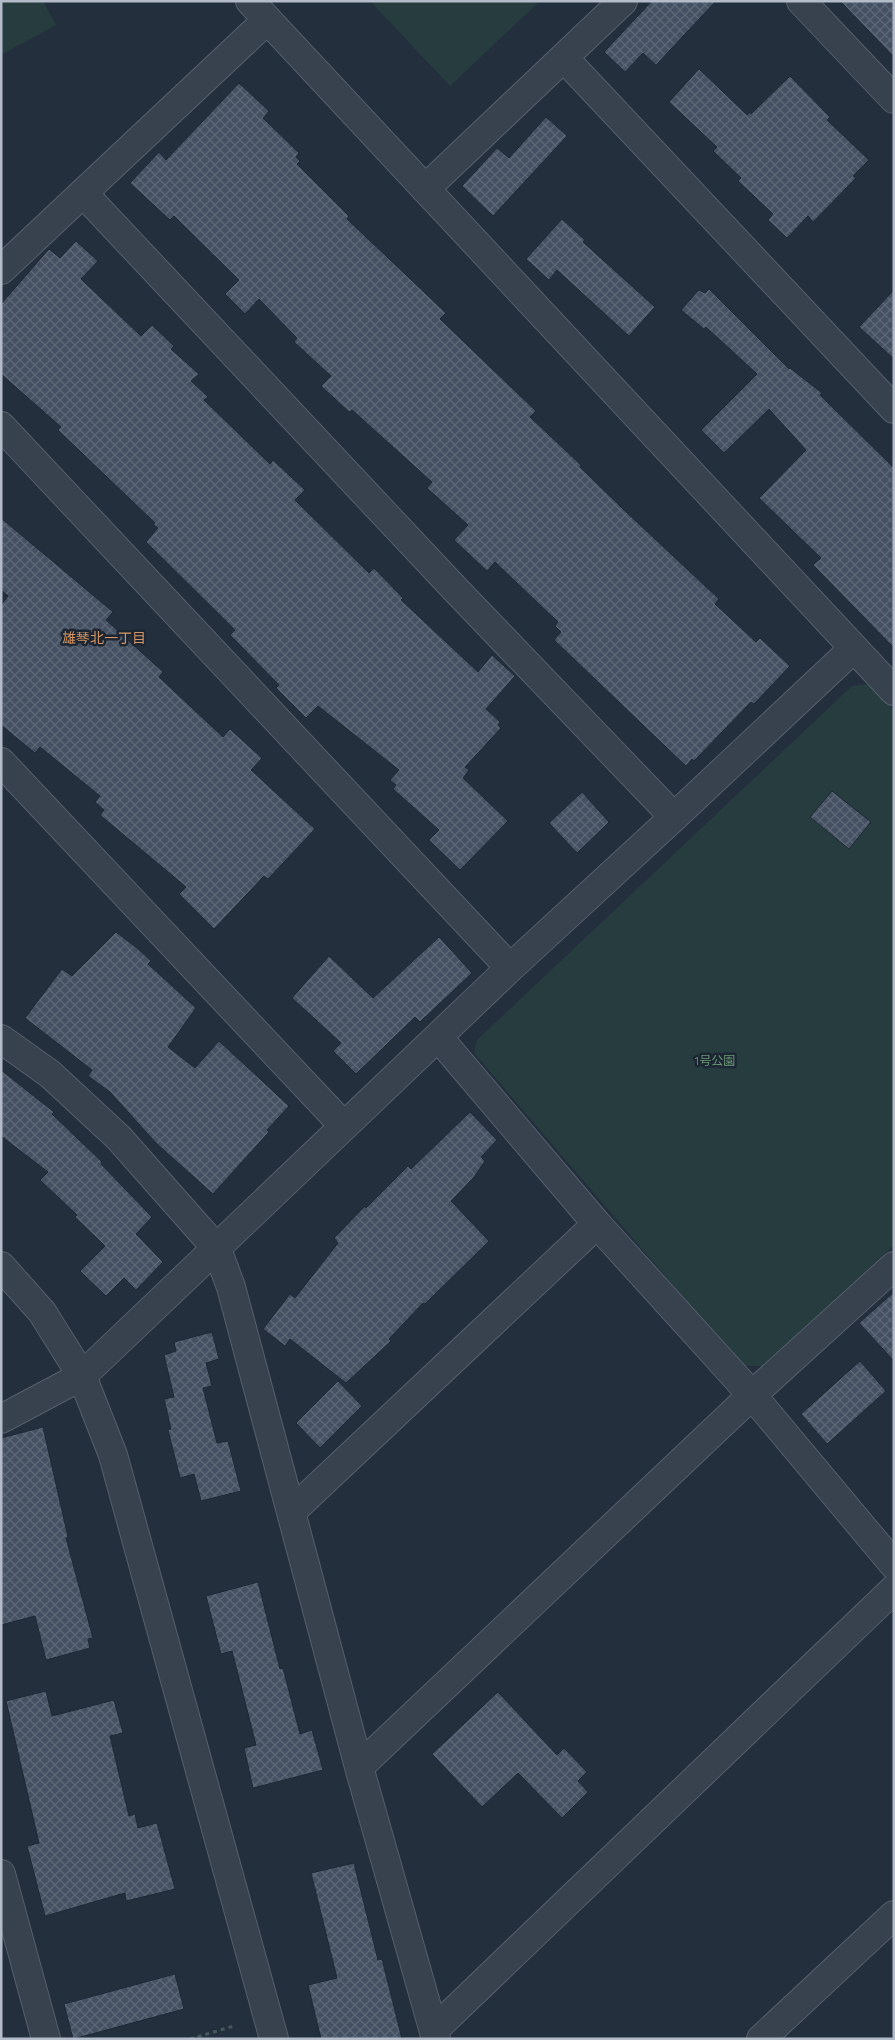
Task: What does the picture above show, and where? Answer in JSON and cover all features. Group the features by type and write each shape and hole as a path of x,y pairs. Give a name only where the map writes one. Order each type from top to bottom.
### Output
{"street":[{"path":"425,189 623,1"},
{"path":"801,1 894,99"},
{"path":"1,270 83,193 258,10 894,691"},
{"path":"564,58 894,409"},
{"path":"83,193 456,590 674,817"},
{"path":"1,426 510,968"},
{"path":"1,1419 82,1376 217,1249 343,1125 854,648"},
{"path":"1,762 343,1125"},
{"path":"438,1037 597,1224 752,1395 894,1565"},
{"path":"1,1039 50,1074 118,1138 217,1249 231,1287 359,1767 435,2034 894,1589"},
{"path":"291,1512 597,1224"},
{"path":"1,1266 42,1312 82,1376 113,1455 274,2039"},
{"path":"359,1767 752,1395 894,1266"},
{"path":"1,1874 46,2039"},
{"path":"761,2039 894,1915"}],"path":[{"path":"190,2039 234,2026"}],"green space":[{"path":"1,1 43,1 56,25 1,55"},
{"path":"370,1 540,1 450,86"},
{"name":"1号公園","path":"870,684 894,710 894,1245 763,1366 742,1366 474,1053 477,1040 852,686"}],"building":[{"path":"652,1 716,1 656,65 643,53 625,72 604,52"},
{"path":"840,1 894,1 894,57"},
{"path":"699,69 747,115 750,112 751,114 790,76 830,117 827,120 869,160 853,176 856,178 813,222 808,216 787,238 768,220 773,214 738,181 741,178 713,151 717,147 669,102"},
{"path":"239,83 269,111 263,118 299,153 296,157 300,161 297,164 349,216 347,219 446,313 440,319 536,411 530,417 581,465 580,467 624,510 719,599 715,604 756,642 760,638 790,666 754,704 751,702 694,761 692,759 686,766 554,640 561,632 555,626 558,622 495,562 487,571 454,540 468,525 427,488 432,482 352,410 349,412 321,386 331,376 294,342 297,338 259,299 245,314 225,294 239,280 174,216 170,220 130,183 159,152 166,160"},
{"path":"546,117 567,136 493,216 462,186 497,148 509,158"},
{"path":"562,219 585,240 583,242 655,307 629,336 557,270 549,280 526,259"},
{"path":"76,241 98,261 81,279 141,336 152,325 174,346 171,349 199,374 191,381 208,397 204,400 270,464 273,460 305,490 295,500 369,573 374,568 403,598 401,600 478,672 492,655 515,676 486,709 500,722 498,725 501,728 465,767 469,770 463,778 508,821 460,870 429,840 439,830 393,789 396,785 390,780 399,770 318,706 306,718 276,688 279,685 230,635 235,630 146,542 158,528 153,524 155,523 58,430 61,427 1,374 1,304 49,249 60,258"},
{"path":"709,289 789,369 822,393 820,395 894,468 894,648 813,565 821,558 759,498 806,450 769,409 724,453 701,430 757,374 706,327 704,329 681,310 699,290 705,293"},
{"path":"894,290 894,359 859,327"},
{"path":"1,518 113,612 106,620 163,672 159,677 223,737 230,729 262,758 251,770 315,829 268,879 264,876 214,929 179,894 186,887 100,815 104,810 95,802 100,796 40,747 35,753 1,725 1,605 8,596 1,590"},
{"path":"832,791 871,822 849,849 810,817"},
{"path":"582,792 609,822 577,853 549,823"},
{"path":"116,932 151,961 148,964 196,1008 168,1047 195,1068 219,1041 289,1106 267,1130 269,1132 213,1194 156,1143 110,1092 88,1076 92,1070 25,1018 62,969 72,976"},
{"path":"439,937 472,973 420,1022 415,1017 356,1074 333,1051 341,1043 292,998 329,956 373,998"},
{"path":"1,1070 54,1112 52,1114 102,1162 101,1164 152,1217 136,1234 163,1262 136,1290 124,1278 106,1296 80,1271 105,1246 75,1217 77,1215 40,1180 48,1172 1,1136"},
{"path":"470,1112 497,1140 481,1157 485,1161 474,1177 451,1201 489,1241 425,1304 423,1303 389,1339 391,1341 346,1383 290,1339 285,1346 263,1329 290,1294 295,1298 338,1243 334,1238 408,1166 411,1169"},
{"path":"894,1292 894,1361 859,1323"},
{"path":"212,1332 219,1359 206,1363 212,1386 203,1388 217,1443 228,1441 241,1491 201,1501 194,1474 180,1478 168,1430 171,1429 164,1399 174,1397 164,1355 176,1351 174,1342"},
{"path":"860,1361 886,1391 827,1444 801,1414"},
{"path":"338,1381 362,1406 320,1448 296,1423"},
{"path":"43,1427 68,1537 66,1538 93,1638 88,1639 90,1648 46,1660 35,1616 1,1625 1,1438"},
{"path":"258,1582 280,1669 283,1668 300,1734 312,1730 323,1770 253,1788 244,1748 256,1745 232,1651 221,1654 206,1596"},
{"path":"46,1691 52,1716 114,1700 123,1733 110,1736 129,1816 135,1814 138,1828 157,1823 175,1889 126,1901 125,1893 45,1916 27,1846 39,1843 6,1701"},
{"path":"498,1692 557,1755 564,1748 587,1772 578,1781 588,1792 562,1818 518,1773 482,1807 432,1754"},
{"path":"354,1863 378,1960 382,1959 402,2039 321,2039 308,1985 337,1978 311,1873"},
{"path":"175,1974 184,2009 73,2039 64,2004"}],"district":[{"name":"雄琴北一丁目","path":"104,638"}]}
